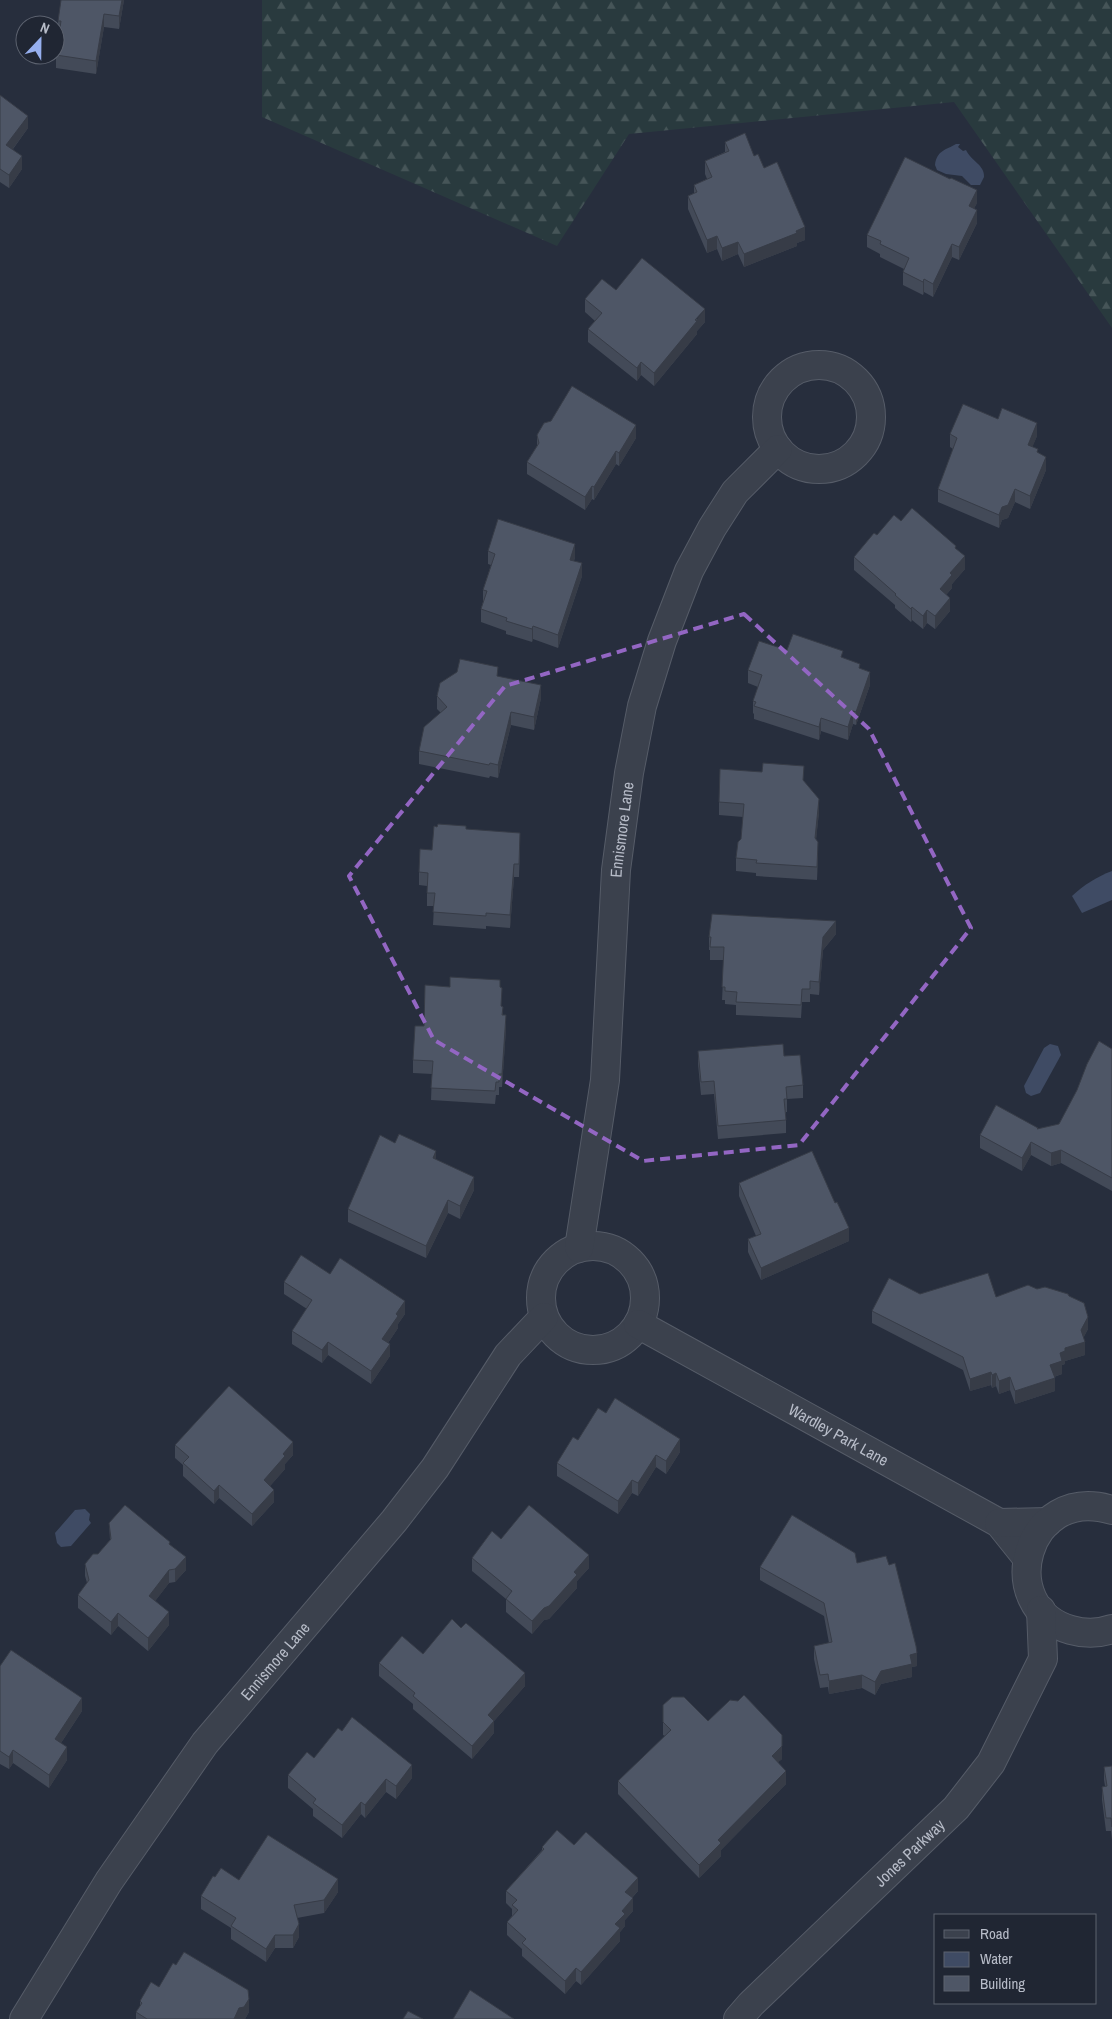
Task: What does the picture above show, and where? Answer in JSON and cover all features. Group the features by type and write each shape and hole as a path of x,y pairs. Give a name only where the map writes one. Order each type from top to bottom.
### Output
{"street":[{"name":"Ennismore Lane","path":"579,1248 605,1080 616,870 629,773 642,706 662,641 689,571 712,528 735,492 778,449"},
{"path":"587,1246 604,1247 620,1253 633,1264 641,1278 645,1295 643,1312 638,1324 624,1340 608,1348 591,1350 573,1346 558,1337 547,1324 541,1307 541,1289 546,1273 557,1259 571,1250 579,1248 587,1246"},
{"name":"Ennismore Lane","path":"24,2019 109,1881 205,1743 394,1521 435,1468 508,1355 544,1317"},
{"name":"Wardley Park Lane","path":"638,1324 999,1522 1027,1558"},
{"path":"1106,1504 1075,1507 1064,1511 1048,1522 1035,1537 1027,1558 1026,1574 1030,1591 1041,1610 1057,1624 1079,1632 1098,1633 1112,1629"},
{"path":"999,1522 1048,1522"},
{"name":"Jones Parkway","path":"1041,1610 1043,1659"},
{"name":"Jones Parkway","path":"738,2019 751,2004 956,1808 991,1763 1043,1659 1079,1632"}],"highlighted area":[{"path":"744,614 869,729 971,928 799,1145 643,1161 434,1040 349,876 505,686"}],"green space":[{"path":"262,0 1112,0 1112,328 954,102 629,134 557,246 262,117"}],"water":[{"path":"956,144 960,144 958,147 963,151 966,150 982,169 984,177 980,185 971,185 962,176 946,174 937,170 935,165 940,153"},
{"path":"1112,871 1112,900 1082,913 1072,896 1090,882"},
{"path":"1050,1044 1058,1046 1061,1055 1040,1093 1031,1096 1026,1093 1024,1086 1044,1048"},
{"path":"85,1509 90,1514 89,1520 91,1523 71,1546 61,1547 57,1543 55,1533 75,1510"}],"building":[{"path":"61,0 122,0 119,16 104,14 96,61 65,56 65,15 59,15"},
{"path":"0,95 28,116 6,145 22,156 9,175 0,169"},
{"path":"745,133 754,156 758,154 764,168 777,162 805,227 796,231 797,233 744,254 738,242 722,248 717,236 707,240 688,196 697,192 694,185 712,177 705,161 729,151 725,142"},
{"path":"905,157 977,190 969,206 977,210 959,247 952,244 933,284 924,279 923,282 903,272 909,258 880,244 881,241 867,235"},
{"path":"642,258 705,309 654,373 641,362 637,368 588,329 602,313 585,299 602,279 616,290"},
{"path":"572,386 636,425 619,453 616,451 594,487 592,486 585,497 527,462 539,443 537,435 544,423 551,421"},
{"path":"963,404 998,419 1002,408 1037,423 1028,445 1038,449 1037,452 1046,457 1030,496 1015,489 1008,505 1002,507 999,515 938,489 957,438 950,434"},
{"path":"912,508 965,556 950,573 952,575 940,589 950,598 935,616 927,610 923,616 912,607 911,609 854,557 874,533 877,535 894,515 901,521"},
{"path":"498,519 575,544 570,560 582,563 558,635 533,626 532,629 506,621 507,618 481,609 487,591 483,590 495,554 488,551"},
{"path":"793,634 843,651 841,657 860,664 859,668 870,672 856,712 853,711 848,727 821,718 819,727 754,706 756,702 753,701 762,675 748,670 759,641 787,650"},
{"path":"460,659 498,667 497,676 541,685 534,717 511,712 498,765 490,763 489,765 419,751 424,727 447,707 437,696 440,683 457,672"},
{"path":"763,763 804,766 803,780 819,799 815,838 818,842 817,867 756,863 757,860 736,858 738,842 741,839 744,804 719,802 720,769 762,772"},
{"path":"438,824 466,826 466,829 520,833 519,864 514,864 510,915 486,913 486,916 433,912 435,893 427,893 428,873 419,872 420,849 432,850 434,826 437,827"},
{"path":"712,914 836,921 823,937 819,982 810,981 810,989 802,989 801,1005 736,1002 737,992 725,991 725,987 722,987 724,947 710,947 711,937 709,937"},
{"path":"450,977 500,980 500,987 502,988 502,1015 506,1015 502,1074 499,1074 499,1082 496,1082 495,1091 431,1088 433,1061 413,1060 415,1026 424,1026 425,985 450,987"},
{"path":"1099,1041 1112,1049 1112,1178 1061,1150 1051,1153 1031,1142 1022,1158 980,1135 996,1105 1037,1129 1059,1124"},
{"path":"783,1044 784,1056 800,1055 803,1085 786,1087 787,1099 784,1099 786,1120 718,1126 714,1081 701,1082 698,1051"},
{"path":"399,1134 436,1151 433,1158 474,1177 460,1206 448,1200 426,1246 348,1209 380,1135 395,1143"},
{"path":"812,1151 835,1203 837,1202 849,1228 761,1268 748,1239 761,1234 739,1183"},
{"path":"301,1255 330,1274 340,1258 405,1301 396,1314 398,1316 382,1339 390,1344 371,1371 328,1342 322,1350 292,1331 312,1300 284,1282"},
{"path":"988,1273 996,1297 1028,1285 1037,1289 1045,1287 1068,1294 1084,1303 1088,1317 1081,1330 1085,1342 1065,1348 1065,1351 1060,1353 1062,1361 1050,1365 1055,1378 1015,1391 1010,1377 999,1381 996,1373 992,1375 991,1372 970,1379 963,1357 872,1311 889,1278 920,1294"},
{"path":"229,1386 293,1442 283,1454 285,1456 264,1480 274,1490 252,1514 219,1485 214,1491 183,1463 189,1457 175,1445"},
{"path":"615,1398 680,1439 666,1461 656,1455 638,1483 632,1480 618,1501 557,1463 573,1437 578,1440 598,1408 606,1413"},
{"path":"125,1505 186,1557 175,1569 169,1570 149,1596 169,1612 148,1638 118,1613 111,1622 78,1595 89,1580 85,1564 93,1554 98,1554 111,1539 109,1523"},
{"path":"529,1505 589,1555 574,1572 577,1575 549,1606 544,1608 532,1621 506,1599 512,1591 472,1558 492,1531 501,1539"},
{"path":"792,1515 855,1553 857,1563 886,1556 889,1565 895,1563 916,1646 917,1653 910,1655 912,1664 881,1671 875,1682 862,1675 829,1681 828,1674 820,1675 814,1646 832,1642 824,1603 760,1567"},
{"path":"452,1619 461,1628 466,1623 525,1673 488,1715 494,1721 472,1746 413,1696 415,1693 379,1663 402,1636 423,1654"},
{"path":"11,1650 82,1698 55,1739 67,1747 49,1775 13,1750 9,1757 0,1751 0,1666"},
{"path":"744,1695 782,1735 782,1746 772,1756 786,1771 718,1840 721,1843 699,1865 618,1781 671,1730 663,1722 663,1705 672,1697 684,1697 708,1721 730,1700 738,1701"},
{"path":"352,1717 412,1765 396,1786 386,1779 365,1805 361,1802 342,1825 313,1803 316,1799 288,1775 307,1752 314,1758 338,1728 342,1731"},
{"path":"1112,1766 1112,1827 1111,1818 1106,1818 1102,1787 1107,1786 1104,1767"},
{"path":"557,1830 574,1845 586,1832 638,1878 625,1892 633,1898 622,1911 625,1914 615,1924 620,1928 581,1972 576,1968 565,1981 522,1943 526,1939 507,1922 518,1910 512,1905 517,1900 506,1891 544,1849 542,1847"},
{"path":"268,1835 338,1879 324,1900 294,1905 299,1924 293,1935 275,1935 266,1949 231,1926 236,1918 201,1896 213,1876 215,1877 221,1868 239,1880"},
{"path":"184,1952 248,1990 249,1999 244,2007 239,2008 234,2019 147,2019 136,2012 151,1982 159,1987 173,1963 176,1965"},
{"path":"470,1990 514,2019 453,2019"},
{"path":"408,2011 423,2019 403,2019"}]}
